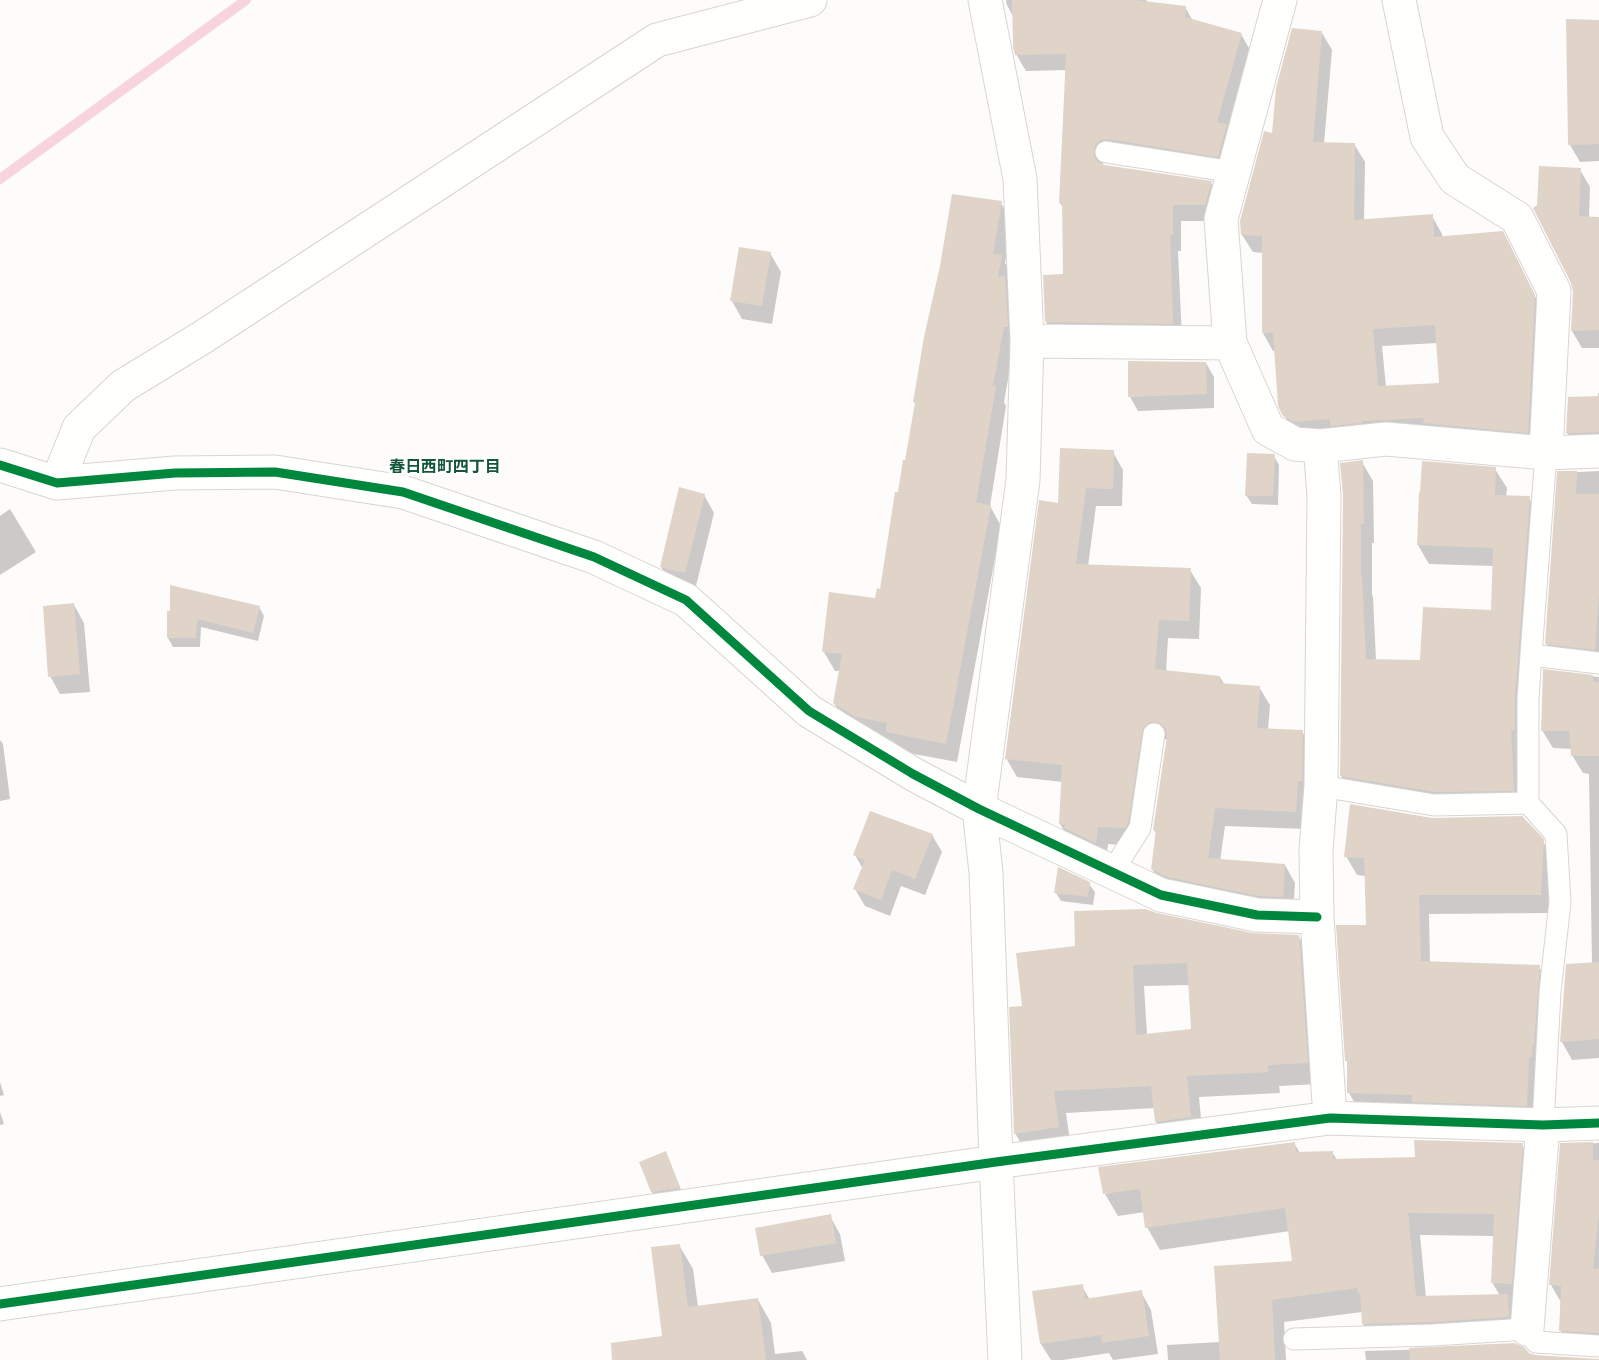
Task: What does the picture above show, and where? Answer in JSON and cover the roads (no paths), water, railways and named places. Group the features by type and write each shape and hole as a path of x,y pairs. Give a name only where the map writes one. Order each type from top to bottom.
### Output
{"street":[{"path":"57,483 79,428 123,386 203,337 647,46 657,40 810,0"},
{"path":"985,0 1020,178 1028,341 1023,480 979,809 986,872 1005,1360"},
{"path":"1280,0 1221,219 1230,343 1268,429 1295,444 1320,446 1386,439 1546,453 1599,451"},
{"path":"1399,0 1427,137 1455,180 1517,218 1554,291 1546,453"},
{"path":"1028,341 1230,343"},
{"path":"1320,446 1324,495 1321,786 1316,850 1317,917 1330,1118"},
{"path":"0,465 57,483 175,473 275,472 403,492 594,557 686,600 809,711 913,774 979,809 1161,895 1257,915 1317,917"},
{"path":"0,1304 996,1161 1330,1118 1543,1125 1599,1123"},
{"path":"1527,1329 1543,1125"}],"lane":[{"path":"1106,152 1234,172"},
{"path":"1543,1125 1550,992 1560,902 1556,834 1528,803 1528,699 1546,453"},
{"path":"1531,655 1599,663"},
{"path":"1112,872 1140,828 1154,734"},
{"path":"1321,786 1434,805 1528,803"},
{"path":"1294,1339 1433,1335 1527,1329 1536,1342 1599,1346"}],"waterway":[{"path":"0,179 246,0"}],"district":[{"name":"春日西町四丁目","path":"445,467"}]}
